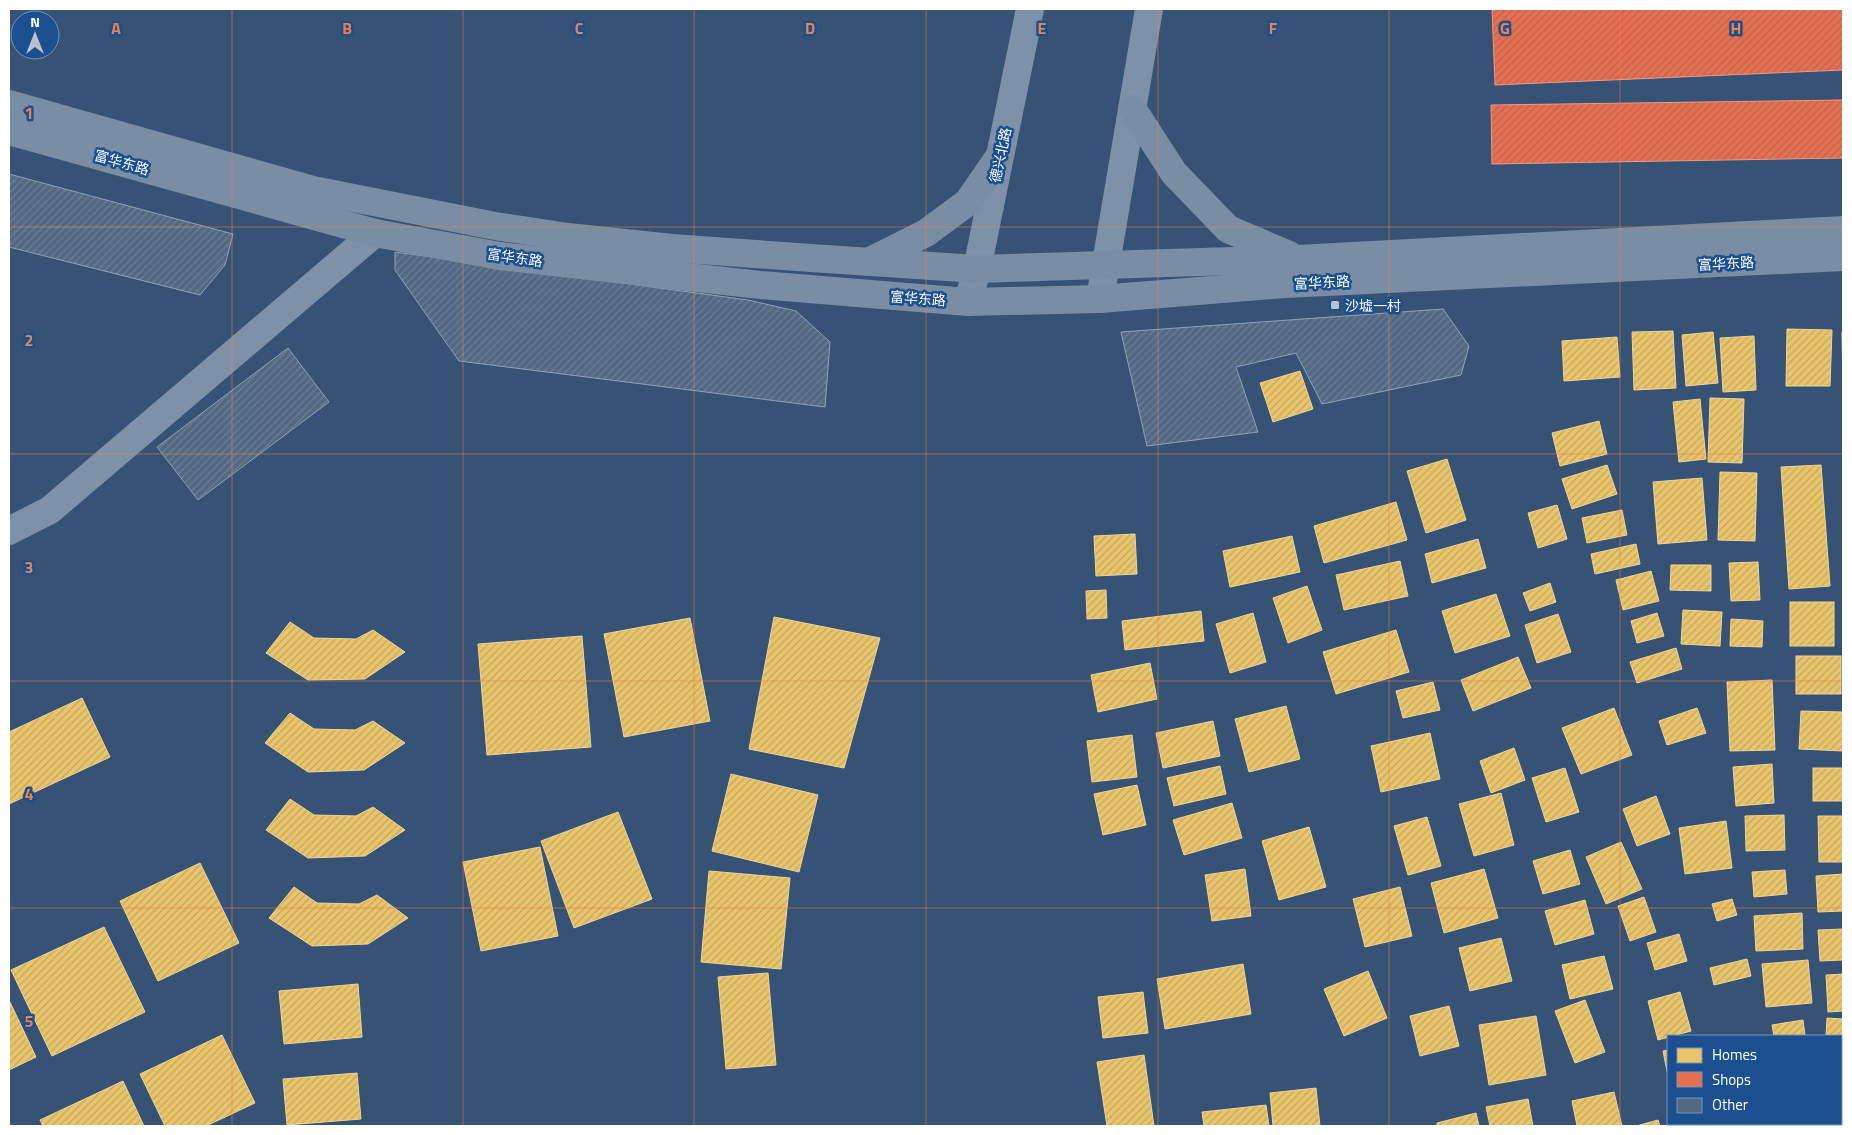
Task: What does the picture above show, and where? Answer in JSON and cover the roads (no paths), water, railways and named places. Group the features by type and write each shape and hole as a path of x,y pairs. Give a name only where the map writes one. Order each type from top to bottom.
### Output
{"main road":[{"name":"富华东路","path":"9,104 313,190 495,226 568,237 672,248 868,262 976,269 1297,259 1843,230"},
{"path":"1132,108 1174,173 1228,230 1297,259"},
{"name":"富华东路","path":"9,131 375,233 509,257 760,285 968,302 1100,299 1285,284 1843,257"},
{"path":"868,262 926,233 968,202 999,157"}],"street":[{"name":"德兴北路","path":"968,302 1030,9"},
{"path":"1100,299 1149,9"},
{"path":"9,531 50,510 375,233"}],"place":[{"name":"沙墟一村","path":"1335,305"}]}
